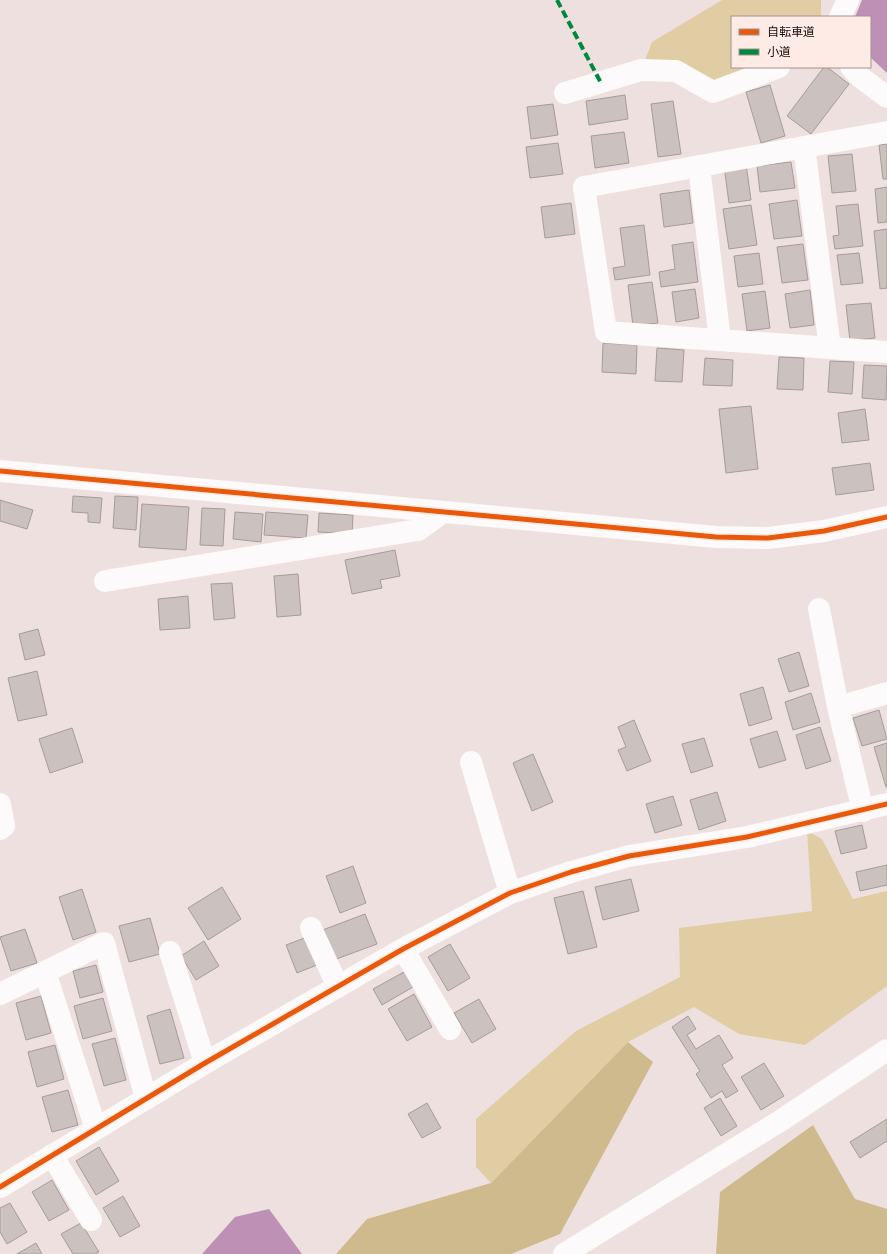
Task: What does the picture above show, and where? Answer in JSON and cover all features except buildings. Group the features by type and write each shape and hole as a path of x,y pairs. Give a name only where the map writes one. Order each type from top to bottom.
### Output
{"street":[{"path":"840,16 848,0"},
{"path":"565,93 641,70 676,71 713,92 776,68"},
{"path":"852,68 860,77 887,97"},
{"path":"887,132 584,187 606,332 887,352"},
{"path":"804,147 830,348"},
{"path":"699,166 720,340"},
{"path":"0,471 716,537 768,538 824,532 887,517"},
{"path":"105,582 418,530 443,512"},
{"path":"819,609 838,707 863,811"},
{"path":"838,707 887,693"},
{"path":"471,762 510,893"},
{"path":"0,804 4,826 0,829"},
{"path":"0,1187 206,1063 403,949 510,893 571,872 629,856 747,837 863,811 887,804"},
{"path":"311,928 338,987"},
{"path":"0,994 104,943 146,1099"},
{"path":"403,949 450,1029"},
{"path":"170,952 206,1063"},
{"path":"45,972 96,1129"},
{"path":"564,1254 780,1121 887,1050"},
{"path":"52,1155 91,1220"}],"shaded area":[{"path":"722,0 821,0 821,16 731,16 731,68 753,68 716,83 644,63 652,42"},
{"path":"862,0 887,0 887,73 871,58 871,16 855,16"},
{"path":"807,831 822,839 853,899 887,891 887,986 805,1045 739,1034 694,1007 628,1042 491,1183 476,1167 476,1119 576,1031 680,977 679,928 812,911"},
{"path":"628,1042 653,1062 560,1234 511,1254 336,1254 367,1219 491,1183"},
{"path":"813,1125 855,1199 887,1209 887,1254 716,1254 720,1192"},
{"path":"269,1209 302,1254 202,1254 235,1217"}],"marked path":[{"path":"557,0 601,83"}],"cycle path":[{"path":"0,471 716,537 768,538 824,531 887,517"},
{"path":"0,1187 205,1063 403,949 510,893 571,872 629,856 747,837 887,804"}]}
